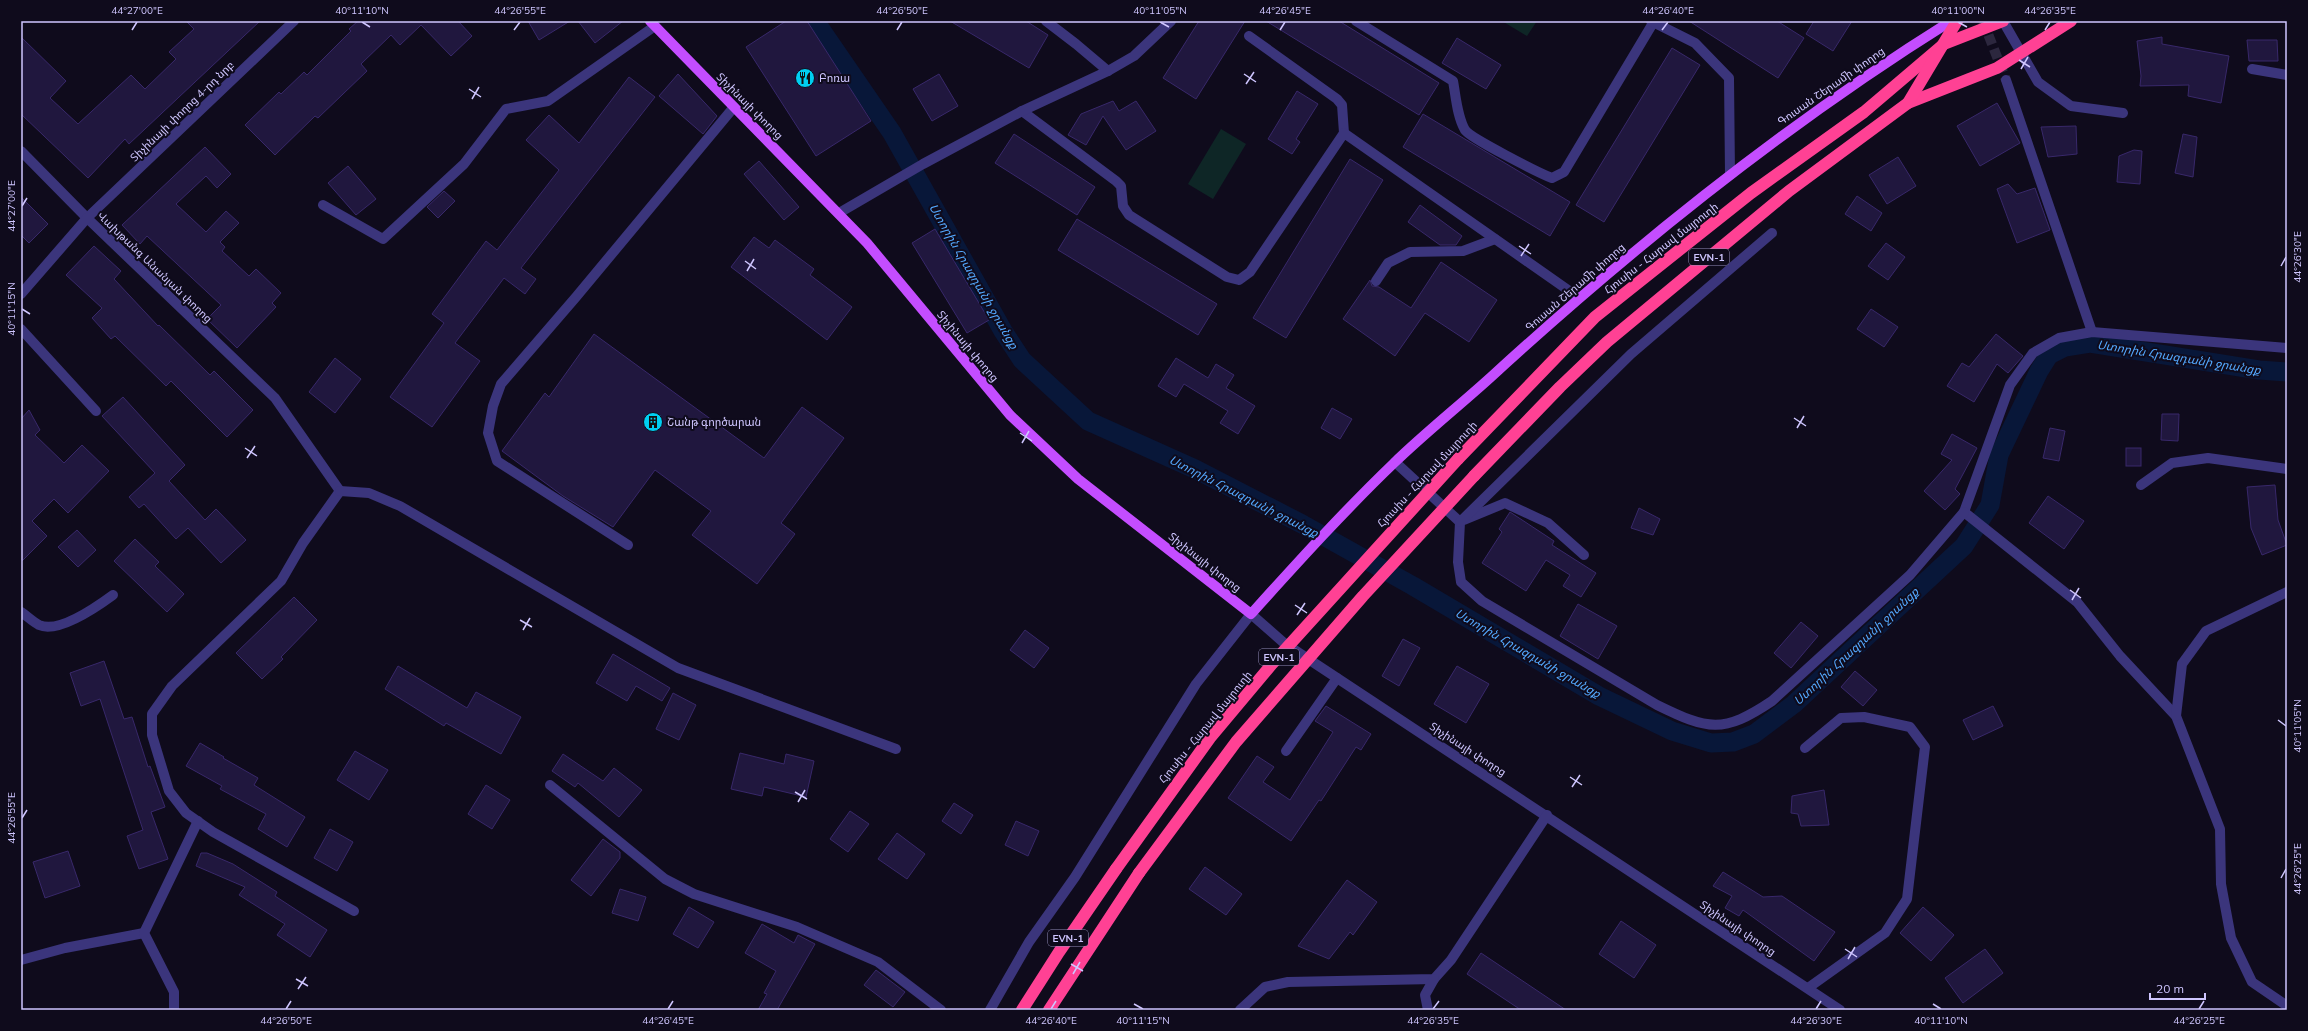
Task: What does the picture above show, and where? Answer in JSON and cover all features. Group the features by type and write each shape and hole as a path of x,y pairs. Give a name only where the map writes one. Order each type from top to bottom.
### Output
{"highway":[{"path":"1944,44 1957,21"},
{"name":"Հյուսիս - Հարավ մայրուղի","path":"1022,1010 1116,868 1210,738 1267,670 1458,459 1595,316 1751,193 1864,112 1944,44 2003,21"},
{"path":"1908,103 1997,68 2071,21"},
{"name":"EVN-1","path":"1049,1010 1139,873 1236,742 1363,596 1474,476 1560,387 1607,342 1789,191 1908,103 1944,44"}],"main road":[{"name":"Գուսան Շերամի փողոց","path":"1251,614 1347,510 1395,462 1578,297 1730,174 1788,130 1885,62 1951,21"},
{"name":"Տիչինայի փողոց","path":"653,24 867,243 1010,415 1078,479 1251,614"}],"street":[{"name":"Տիչինայի փողոց 4-րդ նրբ","path":"21,294 87,218 294,21"},
{"path":"1046,21 1108,71"},
{"path":"839,213 923,164 1022,111 1108,71 1134,56 1171,21"},
{"path":"1356,21 1453,82 1458,110 1466,131 1535,172 1552,178 1564,172 1652,22 1695,43 1729,78 1730,174"},
{"path":"2003,21 2038,82 2071,106 2123,113"},
{"path":"322,205 383,239 464,164 506,109 548,101 653,24"},
{"path":"1022,111 1116,181 1121,186 1123,206 1129,215 1227,277 1239,280 1250,272 1344,133 1342,105 1336,99 1250,36"},
{"path":"2252,69 2287,75"},
{"path":"2006,80 2092,332"},
{"path":"628,544 497,461 488,433 493,406 501,384 581,291 734,106"},
{"path":"1344,133 1578,297"},
{"name":"Վախթանգ Անանյան փողոց","path":"21,151 87,218 275,398 340,491"},
{"path":"1772,234 1631,354 1460,522 1458,562 1461,582 1482,601 1657,705 1686,719 1710,726 1731,724 1752,715 1772,702 1910,575 1967,515 2010,385 2033,353 2059,338 2092,332 2287,348"},
{"path":"1376,281 1388,263 1410,252 1463,251 1495,239"},
{"path":"21,329 96,411"},
{"path":"2141,484 2172,463 2208,458 2287,469"},
{"path":"1395,462 1460,522"},
{"path":"354,911 213,832 186,813 169,792 152,735 152,714 172,686 281,581 303,543 340,491 369,494 400,506 678,668 896,748"},
{"path":"1460,522 1505,503 1548,523 1584,555"},
{"path":"1967,515 2077,602 2120,656 2176,716 2220,829 2221,884 2231,938 2252,982 2287,1006"},
{"path":"2176,716 2182,664 2206,631 2287,592"},
{"path":"21,612 40,626 57,625 86,614 113,595"},
{"path":"990,1010 1029,942 1075,877 1196,684 1251,614"},
{"name":"Տիչինայի փողոց","path":"1251,614 1284,643 1547,815 1840,1010"},
{"path":"1286,751 1337,678"},
{"path":"1804,748 1841,718 1864,717 1910,727 1925,747 1907,899 1885,933 1808,988"},
{"path":"550,785 665,880 694,894 797,927 878,962 941,1010"},
{"path":"1428,1010 1425,995 1434,979 1451,960 1547,815"},
{"path":"144,933 198,821"},
{"path":"21,960 65,948 144,933"},
{"path":"144,933 174,992 174,1010"},
{"path":"1240,1010 1265,987 1288,982 1434,979"}],"green space":[{"path":"1502,21 1537,21 1527,36"},
{"path":"1221,129 1246,144 1213,199 1188,184"}],"building":[{"path":"186,21 260,21 129,144 125,139 88,178 21,114 21,37 66,81 50,98 78,124 131,75 145,89 176,59 169,52 194,29"},
{"path":"358,21 458,21 472,36 451,56 421,25 400,45 391,35 361,64 367,71 318,118 315,116 275,155 245,125 279,92 281,94 304,72 307,75 351,31 349,29"},
{"path":"528,21 570,21 539,40"},
{"path":"578,21 623,21 595,43"},
{"name":"Բոռա","path":"786,21 807,21 871,121 816,156 746,47"},
{"path":"950,21 1026,21 1048,35 1029,68"},
{"path":"1199,21 1245,21 1196,99 1163,78"},
{"path":"1266,21 1339,21 1439,83 1419,115"},
{"path":"1689,21 1777,21 1804,38 1778,78"},
{"path":"1814,21 1852,21 1833,51 1806,34"},
{"path":"2162,37 2162,44 2229,56 2221,103 2188,96 2189,85 2140,86 2141,76 2137,41"},
{"path":"1457,38 1501,65 1486,89 1442,63"},
{"path":"2247,40 2277,40 2278,61 2249,61"},
{"path":"1672,48 1700,65 1604,222 1576,205"},
{"path":"678,74 717,116 703,134 659,96"},
{"path":"939,74 958,106 932,121 913,89"},
{"path":"629,77 655,97 521,268 536,279 525,294 504,278 455,343 480,361 432,427 390,397 444,323 432,314 486,241 497,250 559,170 526,140 549,115 579,143"},
{"path":"1297,91 1318,104 1296,139 1300,142 1292,154 1268,139"},
{"path":"1113,101 1119,111 1136,101 1156,131 1126,150 1103,116 1086,145 1068,135 1081,114"},
{"path":"1997,103 2020,143 1980,166 1957,126"},
{"path":"1423,114 1570,202 1550,236 1403,147"},
{"path":"2076,126 2077,154 2048,157 2041,127"},
{"path":"1014,134 1095,187 1077,215 995,163"},
{"path":"2183,134 2197,137 2193,177 2175,173"},
{"path":"205,147 231,174 217,188 206,176 176,204 206,232 226,211 239,223 220,242 225,247 222,251 249,276 256,269 281,293 272,303 276,307 237,348 207,319 221,305 147,236 140,244 122,225"},
{"path":"2134,150 2142,151 2140,184 2117,182 2119,156"},
{"path":"1898,157 1916,186 1887,204 1869,175"},
{"path":"1350,159 1383,180 1286,338 1253,318"},
{"path":"759,161 799,207 784,220 744,174"},
{"path":"348,166 376,199 356,215 328,183"},
{"path":"2008,184 2017,194 2035,188 2050,230 2017,243 1997,189"},
{"path":"444,191 455,201 438,218 427,207"},
{"path":"1857,196 1882,213 1871,231 1845,214"},
{"path":"21,197 48,224 29,243 21,235"},
{"path":"1420,205 1462,236 1456,245 1440,245 1408,222"},
{"path":"1077,219 1217,304 1198,335 1058,250"},
{"path":"935,229 989,320 967,333 912,243"},
{"path":"754,237 769,248 775,240 814,269 810,275 852,307 827,340 731,267"},
{"path":"1886,243 1905,257 1888,280 1868,266"},
{"path":"94,246 121,271 114,279 158,326 159,325 210,375 214,371 253,410 227,437 171,381 166,386 115,336 111,339 92,318 102,308 66,275"},
{"path":"1441,262 1497,300 1469,342 1425,313 1395,356 1343,319 1370,280 1372,286 1379,287 1411,308"},
{"path":"1871,309 1898,327 1884,347 1857,329"},
{"path":"594,334 764,458 802,407 844,438 781,523 795,534 757,584 692,535 711,511 655,470 613,527 563,496 502,451 545,393 549,397"},
{"path":"1996,334 2023,356 2008,373 1997,364 1974,402 1947,386 1962,363 1969,367"},
{"path":"335,358 361,379 335,413 309,392"},
{"path":"1176,358 1208,378 1216,364 1234,375 1226,388 1255,406 1238,434 1220,423 1228,411 1184,384 1176,397 1158,386"},
{"path":"123,397 185,465 169,481 205,520 216,509 246,540 221,563 188,528 176,539 144,504 139,508 129,497 155,473 102,416"},
{"path":"1332,408 1352,419 1340,439 1321,428"},
{"path":"29,410 40,430 35,435 64,463 82,445 109,471 68,513 54,499 32,521 47,536 21,562 21,419"},
{"path":"2162,414 2179,414 2178,441 2161,440"},
{"path":"2050,428 2065,431 2059,461 2043,458"},
{"path":"1952,434 1977,448 1955,489 1960,494 1945,510 1924,491 1952,460 1941,454"},
{"path":"2126,448 2141,448 2141,466 2126,466"},
{"path":"2275,485 2278,520 2287,545 2262,555 2251,528 2247,487"},
{"path":"2048,496 2084,521 2064,549 2029,523"},
{"path":"1639,508 1660,519 1653,535 1631,528"},
{"path":"1510,512 1554,541 1552,545 1596,573 1581,597 1563,586 1570,575 1546,560 1526,591 1482,563 1502,532 1499,529"},
{"path":"77,530 96,550 78,567 58,547"},
{"path":"135,539 159,562 155,566 184,594 167,612 114,561"},
{"path":"294,597 317,620 281,657 283,659 262,679 236,653"},
{"path":"1578,604 1617,626 1598,659 1560,636"},
{"path":"1801,622 1818,636 1791,668 1774,653"},
{"path":"1025,630 1049,648 1034,668 1010,650"},
{"path":"1403,639 1420,648 1399,686 1382,676"},
{"path":"613,654 670,688 662,701 636,686 627,701 596,683"},
{"path":"104,661 124,719 132,717 148,767 150,766 165,807 151,812 168,859 139,869 127,836 143,830 100,699 81,706 70,673"},
{"path":"398,666 467,708 476,692 521,717 501,754 446,723 444,726 385,689"},
{"path":"1457,666 1489,684 1466,723 1434,704"},
{"path":"1855,671 1877,690 1863,706 1841,687"},
{"path":"673,693 696,705 679,740 656,729"},
{"path":"1326,706 1371,734 1361,750 1356,747 1321,801 1319,800 1291,841 1228,798 1257,756 1274,767 1263,782 1290,800 1333,732 1315,721"},
{"path":"1993,706 2003,726 1973,740 1963,720"},
{"path":"200,743 258,778 254,785 305,817 287,847 258,829 266,814 220,789 222,786 186,766"},
{"path":"355,751 388,770 369,800 337,780"},
{"path":"740,753 784,764 786,754 814,761 806,797 764,787 762,796 731,789"},
{"path":"563,754 603,781 614,768 642,790 619,817 578,783 575,787 552,771"},
{"path":"486,785 510,800 492,829 468,814"},
{"path":"1824,790 1829,825 1801,826 1798,814 1791,813 1792,796"},
{"path":"954,803 973,815 961,834 942,821"},
{"path":"850,811 869,824 848,852 830,839"},
{"path":"1016,821 1039,831 1028,856 1005,845"},
{"path":"330,829 353,842 337,871 314,858"},
{"path":"897,833 925,854 907,879 878,859"},
{"path":"603,839 620,852 620,858 591,896 571,880"},
{"path":"68,851 80,886 45,898 33,862"},
{"path":"201,853 207,853 233,864 277,892 275,896 327,930 310,957 277,935 285,924 239,895 245,887 196,866"},
{"path":"1205,867 1242,894 1226,915 1189,889"},
{"path":"1723,872 1763,897 1782,896 1835,932 1814,961 1743,910 1739,916 1725,908 1732,896 1713,886"},
{"path":"1347,880 1377,902 1353,935 1350,932 1329,959 1298,946"},
{"path":"620,889 646,897 638,921 612,913"},
{"path":"689,907 714,922 698,948 673,934"},
{"path":"1923,907 1954,935 1931,961 1900,933"},
{"path":"1621,921 1656,945 1634,978 1599,954"},
{"path":"762,924 794,943 798,935 815,944 777,1010 758,1010 767,994 764,993 776,971 745,953"},
{"path":"1985,949 2003,973 1963,1003 1945,978"},
{"path":"1481,953 1566,1010 1521,1010 1467,974"},
{"path":"876,970 905,992 893,1007 864,985"}],"waterway":[{"name":"Ստորին Հրազդանի ջրանցք","path":"815,21 892,133 1003,331 1022,360 1088,421 1195,469 1302,524 1413,586 1599,696 1672,731 1711,743 1733,742 1754,734 1794,704 1964,546 1990,505 1999,455 2039,371 2049,355 2065,347 2090,343 2259,370 2287,372"}],"tunnel":[{"path":"1983,21 2006,80"}],"place":[{"name":"Բոռա","path":"805,78"},
{"name":"Շանթ գործարան","path":"653,422"}]}
